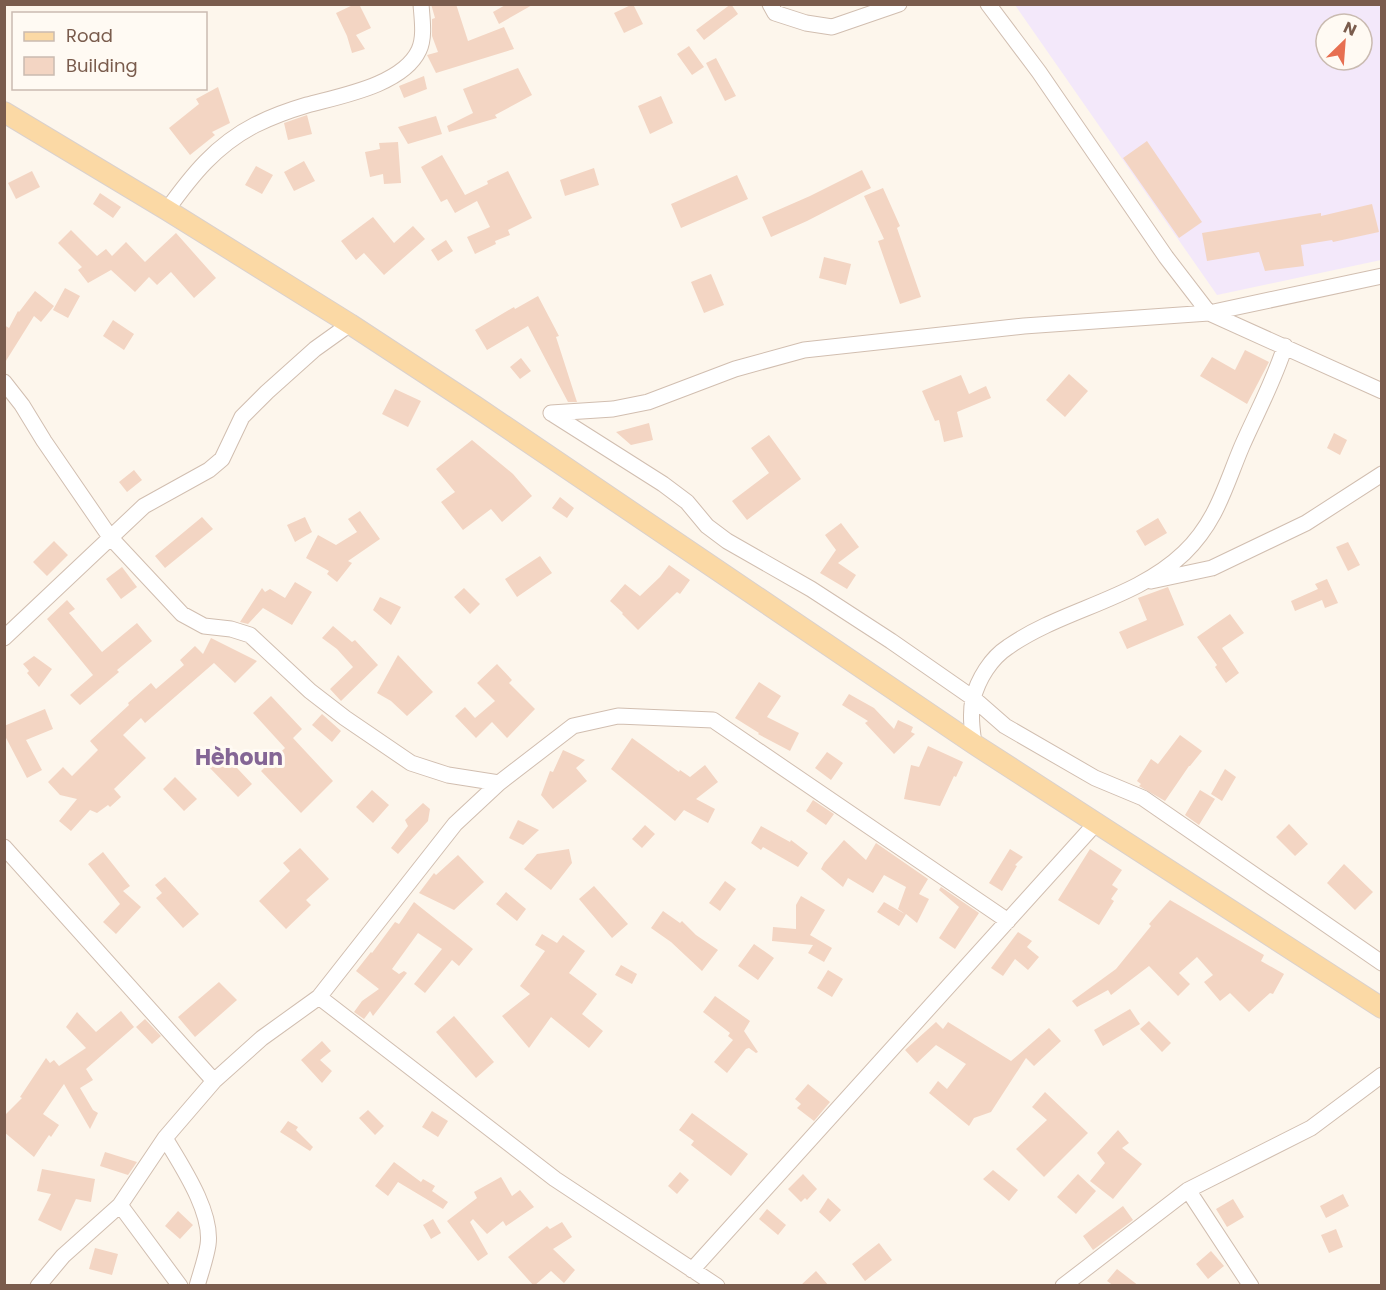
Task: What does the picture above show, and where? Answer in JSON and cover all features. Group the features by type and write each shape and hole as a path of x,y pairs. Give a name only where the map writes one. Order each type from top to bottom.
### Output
{"main road":[{"path":"4,112 350,324 974,744 1382,1008"}],"street":[{"path":"167,210 197,169 228,142 255,125 305,105 366,89 412,62 420,48 423,26 421,4"},
{"path":"770,4 775,13 806,23 832,27 899,4"},
{"path":"988,4 1039,72 1166,257 1209,313 1382,391"},
{"path":"1382,276 1209,313 1024,326 804,350 735,369 648,402 613,410 551,413 663,484 687,502 707,526 727,541 811,589 973,698 1005,726 1095,778 1143,798 1382,963"},
{"path":"4,638 144,506 209,470 222,459 242,417 315,349 350,324"},
{"path":"1145,582 1182,555 1205,531 1276,375 1285,346"},
{"path":"4,382 22,405 110,537 182,614 204,626 231,629 250,635 310,691 411,763 448,775 499,783"},
{"path":"974,744 971,714 973,698 984,672 1006,648 1036,630 1145,582 1212,568 1306,523 1382,474"},
{"path":"38,1286 63,1256 120,1205 165,1138 214,1081 262,1038 319,997 455,824 499,783 573,726 618,716 713,720 1008,921"},
{"path":"692,1270 1097,822"},
{"path":"4,847 214,1081"},
{"path":"319,997 555,1179 717,1286"},
{"path":"1063,1286 1188,1190 1311,1128 1382,1075"},
{"path":"165,1138 190,1178 204,1210 209,1243 197,1286"},
{"path":"1188,1190 1251,1286"},
{"path":"120,1205 180,1286"}],"shaded area":[{"path":"1015,5 1381,5 1381,260 1217,295"}],"building":[{"path":"359,4 371,28 356,35 365,49 352,53 336,13"},
{"path":"431,4 456,4 468,41 504,27 514,49 436,73 427,55 438,52 432,36 432,19 435,18"},
{"path":"507,4 534,4 499,24 493,12"},
{"path":"633,4 643,24 624,33 614,13"},
{"path":"731,4 738,14 704,40 696,30"},
{"path":"689,46 704,67 692,75 677,54"},
{"path":"716,58 736,96 725,101 706,63"},
{"path":"518,68 532,95 495,115 497,118 449,132 447,126 473,113 463,89"},
{"path":"424,76 427,89 404,98 399,86"},
{"path":"218,87 230,123 212,132 215,135 190,155 169,128 199,104 196,99"},
{"path":"661,96 673,123 650,134 638,106"},
{"path":"307,115 312,134 288,140 284,123"},
{"path":"436,116 442,134 408,144 398,127"},
{"path":"1147,141 1202,222 1179,238 1123,158"},
{"path":"398,142 401,183 384,184 383,174 370,177 365,152 380,149 379,143"},
{"path":"442,155 465,195 508,171 532,218 508,230 510,235 495,241 496,244 475,254 467,237 490,227 477,201 455,213 447,199 441,202 421,167"},
{"path":"304,161 315,181 294,191 284,172"},
{"path":"256,166 273,175 262,194 245,185"},
{"path":"594,168 599,185 565,196 560,180"},
{"path":"862,170 871,188 771,237 762,217"},
{"path":"32,171 40,187 16,199 8,183"},
{"path":"737,175 748,199 681,228 671,204"},
{"path":"883,188 900,226 897,228 921,297 900,304 878,241 884,239 864,196"},
{"path":"100,193 121,207 113,218 93,204"},
{"path":"1372,204 1379,232 1333,242 1332,240 1301,245 1304,266 1265,271 1259,252 1207,261 1202,233 1321,213 1321,216"},
{"path":"373,217 394,243 413,226 425,239 384,275 364,253 356,260 341,241"},
{"path":"71,230 97,256 106,249 112,256 126,242 145,262 176,233 216,278 194,298 171,272 157,285 149,277 135,292 111,270 88,283 78,270 82,267 58,243"},
{"path":"446,240 453,251 438,261 431,250"},
{"path":"824,257 851,264 846,285 819,278"},
{"path":"711,274 724,305 704,313 691,282"},
{"path":"65,288 80,296 68,318 53,310"},
{"path":"35,291 54,306 41,322 34,316 4,364 4,325 9,328 18,311"},
{"path":"538,296 559,336 556,337 577,402 568,402 528,326 487,350 475,330"},
{"path":"113,320 134,334 124,350 103,336"},
{"path":"1245,350 1269,362 1247,404 1200,376 1212,357 1235,370"},
{"path":"521,358 531,371 520,379 510,367"},
{"path":"1069,374 1088,391 1065,417 1046,400"},
{"path":"961,375 969,394 986,386 991,398 957,412 963,437 944,442 939,420 935,421 922,391"},
{"path":"395,389 421,401 408,427 382,414"},
{"path":"649,423 653,440 631,445 616,432"},
{"path":"1334,433 1347,440 1340,455 1327,448"},
{"path":"769,435 801,479 747,520 732,501 769,473 751,448"},
{"path":"472,440 513,474 532,496 502,522 491,509 463,530 441,502 455,492 436,469"},
{"path":"134,470 142,480 127,492 119,482"},
{"path":"560,497 574,508 567,518 552,508"},
{"path":"360,511 380,539 348,561 352,563 337,582 327,574 329,571 306,558 318,535 336,545 357,532 348,519"},
{"path":"202,517 213,529 165,568 155,556"},
{"path":"305,517 312,532 295,542 287,525"},
{"path":"1158,518 1167,533 1145,546 1136,531"},
{"path":"841,523 859,547 838,563 856,575 847,589 820,573 836,550 825,535"},
{"path":"54,541 68,555 47,576 33,562"},
{"path":"1348,542 1360,565 1348,571 1336,547"},
{"path":"540,556 552,573 517,597 505,579"},
{"path":"669,565 690,580 680,594 677,592 638,630 610,601 625,584 640,596"},
{"path":"122,567 137,587 121,599 106,579"},
{"path":"1327,579 1338,603 1325,608 1322,600 1295,611 1291,601 1318,589 1315,584"},
{"path":"295,582 312,592 292,625 263,608 248,624 240,622 262,588 265,592 270,589 285,598"},
{"path":"1168,587 1184,625 1127,649 1119,632 1147,620 1138,598"},
{"path":"464,588 480,604 470,614 454,597"},
{"path":"380,597 401,607 391,625 373,610"},
{"path":"67,600 75,609 69,613 102,652 137,623 152,641 80,705 70,695 93,675 47,619"},
{"path":"1230,614 1244,633 1222,648 1239,673 1226,683 1215,667 1217,665 1197,637"},
{"path":"333,626 352,642 355,640 378,665 341,701 330,689 353,667 337,649 322,638"},
{"path":"211,638 257,661 235,683 214,663 145,723 141,718 123,735 146,758 114,789 121,797 110,807 108,805 97,813 90,810 71,831 59,821 77,799 60,795 48,782 63,767 72,776 98,750 90,741 129,705 128,703 151,683 156,689 184,665 180,660 195,646 203,654"},
{"path":"398,655 433,692 407,716 391,701 377,693"},
{"path":"34,656 52,669 39,687 27,673 29,671 23,664"},
{"path":"497,664 512,680 509,683 535,709 507,738 492,722 476,738 455,716 465,707 475,718 495,701 477,683"},
{"path":"759,682 781,696 767,717 799,733 790,751 758,734 735,718"},
{"path":"849,694 874,708 894,729 898,720 913,727 911,732 915,734 894,754 865,723 868,721 842,705"},
{"path":"271,696 302,729 293,738 333,781 301,813 261,771 285,748 253,713"},
{"path":"45,709 53,729 26,740 42,770 27,778 4,734 4,726"},
{"path":"322,714 341,731 332,742 312,725"},
{"path":"1180,735 1202,751 1165,801 1139,786 1141,784 1137,781 1151,759 1158,764"},
{"path":"632,738 679,772 680,770 690,777 705,765 718,782 696,799 715,809 708,823 684,810 675,821 611,769"},
{"path":"928,746 963,762 940,806 904,799 911,765 919,767"},
{"path":"563,750 585,760 576,768 587,781 553,809 541,795 550,771 553,772"},
{"path":"827,752 843,763 831,780 815,768"},
{"path":"223,753 252,784 238,797 208,766"},
{"path":"1225,769 1236,777 1222,801 1211,794"},
{"path":"175,777 197,799 184,811 163,789"},
{"path":"372,790 389,805 373,823 356,807"},
{"path":"1200,790 1215,799 1199,825 1185,815"},
{"path":"813,800 834,814 826,825 806,811"},
{"path":"423,803 430,809 428,821 398,854 391,848 408,826 405,820"},
{"path":"518,820 539,830 523,845 509,838"},
{"path":"1289,824 1308,844 1295,856 1276,837"},
{"path":"645,825 655,834 642,848 632,839"},
{"path":"761,826 790,842 791,840 808,853 798,867 763,847 761,850 751,843"},
{"path":"844,840 866,860 876,843 928,879 919,894 929,899 917,923 906,914 899,926 877,912 884,902 905,914 898,909 906,887 884,875 873,893 848,878 843,887 821,869"},
{"path":"300,848 329,879 306,900 311,905 286,929 259,901 290,871 283,863"},
{"path":"569,849 572,863 551,890 524,869 537,854"},
{"path":"1010,849 1023,857 1015,865 1017,866 1002,891 989,883"},
{"path":"1090,849 1122,870 1112,885 1118,889 1111,899 1114,901 1099,925 1058,900"},
{"path":"103,852 130,886 123,891 141,907 116,934 103,922 120,904 88,864"},
{"path":"458,855 484,882 454,910 419,893 434,873 436,875"},
{"path":"1344,864 1373,892 1355,910 1327,883"},
{"path":"165,877 199,914 183,928 156,898 162,893 155,885"},
{"path":"725,881 736,889 720,911 709,903"},
{"path":"594,886 628,924 612,938 579,899"},
{"path":"941,887 979,913 955,949 939,938 959,907 939,890"},
{"path":"506,892 526,909 517,921 496,904"},
{"path":"801,896 825,910 810,935 832,948 824,962 808,953 813,945 772,941 773,927 796,929 796,905"},
{"path":"1170,900 1264,955 1261,961 1284,974 1273,994 1270,993 1249,1012 1230,993 1220,1001 1204,982 1213,975 1197,957 1179,973 1190,984 1178,996 1149,966 1111,995 1108,990 1077,1007 1072,1001 1116,969"},
{"path":"414,902 473,949 459,966 452,960 425,993 414,984 442,949 418,933 392,969 399,974 404,971 407,973 373,1016 370,1011 364,1019 354,1012 362,1001 379,989 356,971 395,922 399,924"},
{"path":"663,911 680,923 682,921 696,935 718,950 702,971 671,942 651,928"},
{"path":"1018,932 1032,941 1027,947 1039,957 1028,970 1015,959 1003,976 991,968"},
{"path":"542,934 557,943 563,935 585,951 569,973 597,994 582,1014 603,1031 589,1048 551,1017 529,1048 502,1016 530,994 520,986 545,951 535,945"},
{"path":"754,944 774,958 758,980 738,966"},
{"path":"621,965 637,974 632,984 615,975"},
{"path":"828,970 843,979 832,997 817,988"},
{"path":"219,982 237,1000 195,1037 178,1017"},
{"path":"715,996 750,1021 744,1031 758,1052 746,1049 727,1073 714,1062 733,1040 728,1036 730,1033 703,1012"},
{"path":"1130,1009 1140,1024 1103,1046 1094,1030"},
{"path":"121,1011 134,1027 86,1069 93,1080 80,1088 93,1110 98,1113 90,1129 64,1084 43,1114 59,1125 34,1157 4,1132 4,1116 22,1098 20,1097 46,1058 50,1063 54,1060 59,1066 86,1048 66,1027 77,1012 96,1032"},
{"path":"454,1016 494,1062 476,1078 436,1032"},
{"path":"145,1019 161,1036 152,1044 136,1027"},
{"path":"1149,1021 1171,1043 1162,1052 1140,1029"},
{"path":"936,1022 943,1029 948,1022 1011,1061 1049,1028 1061,1041 1034,1066 1026,1058 991,1112 974,1118 969,1126 929,1093 938,1081 947,1089 966,1064 936,1045 917,1063 905,1050"},
{"path":"322,1041 331,1051 320,1060 332,1071 322,1083 301,1060"},
{"path":"808,1084 830,1102 814,1121 797,1108 801,1104 795,1099"},
{"path":"1045,1092 1088,1133 1044,1177 1016,1149 1047,1120 1032,1107"},
{"path":"368,1110 384,1126 375,1135 359,1118"},
{"path":"432,1111 448,1121 438,1137 422,1127"},
{"path":"692,1113 748,1154 731,1176 691,1145 694,1141 679,1130"},
{"path":"288,1121 298,1127 296,1130 313,1147 310,1151 280,1132"},
{"path":"1118,1130 1129,1143 1122,1148 1142,1164 1113,1199 1090,1181 1105,1163 1097,1153"},
{"path":"105,1152 137,1162 128,1175 100,1166"},
{"path":"394,1162 421,1182 423,1179 435,1186 432,1191 448,1202 443,1209 398,1182 388,1196 375,1186"},
{"path":"42,1169 95,1179 91,1202 76,1199 61,1231 38,1220 51,1194 37,1191"},
{"path":"993,1170 1018,1190 1009,1201 983,1179"},
{"path":"680,1172 689,1180 677,1194 668,1186"},
{"path":"803,1174 817,1189 807,1200 805,1198 801,1202 788,1189"},
{"path":"1078,1174 1096,1191 1076,1214 1057,1197"},
{"path":"501,1177 512,1196 520,1190 534,1207 506,1226 503,1221 487,1234 473,1219 470,1222 488,1254 478,1261 447,1221 477,1198 474,1192"},
{"path":"1343,1194 1349,1206 1326,1218 1320,1206"},
{"path":"828,1198 841,1210 830,1222 819,1212"},
{"path":"1233,1199 1244,1217 1227,1227 1216,1209"},
{"path":"1123,1206 1133,1220 1093,1250 1083,1236"},
{"path":"767,1209 786,1225 778,1235 759,1219"},
{"path":"178,1211 193,1225 180,1239 165,1226"},
{"path":"433,1219 441,1233 431,1239 423,1225"},
{"path":"562,1222 572,1237 553,1249 575,1270 564,1283 551,1271 534,1286 508,1257 547,1226 550,1229"},
{"path":"1336,1229 1343,1247 1329,1253 1321,1235"},
{"path":"879,1243 892,1260 865,1281 852,1264"},
{"path":"95,1248 118,1254 112,1275 89,1269"},
{"path":"1211,1251 1224,1266 1208,1279 1196,1264"},
{"path":"1117,1269 1139,1286 1114,1286 1107,1281"},
{"path":"816,1271 829,1286 800,1286"}],"district":[{"name":"Hèhoun","path":"239,757"}]}
